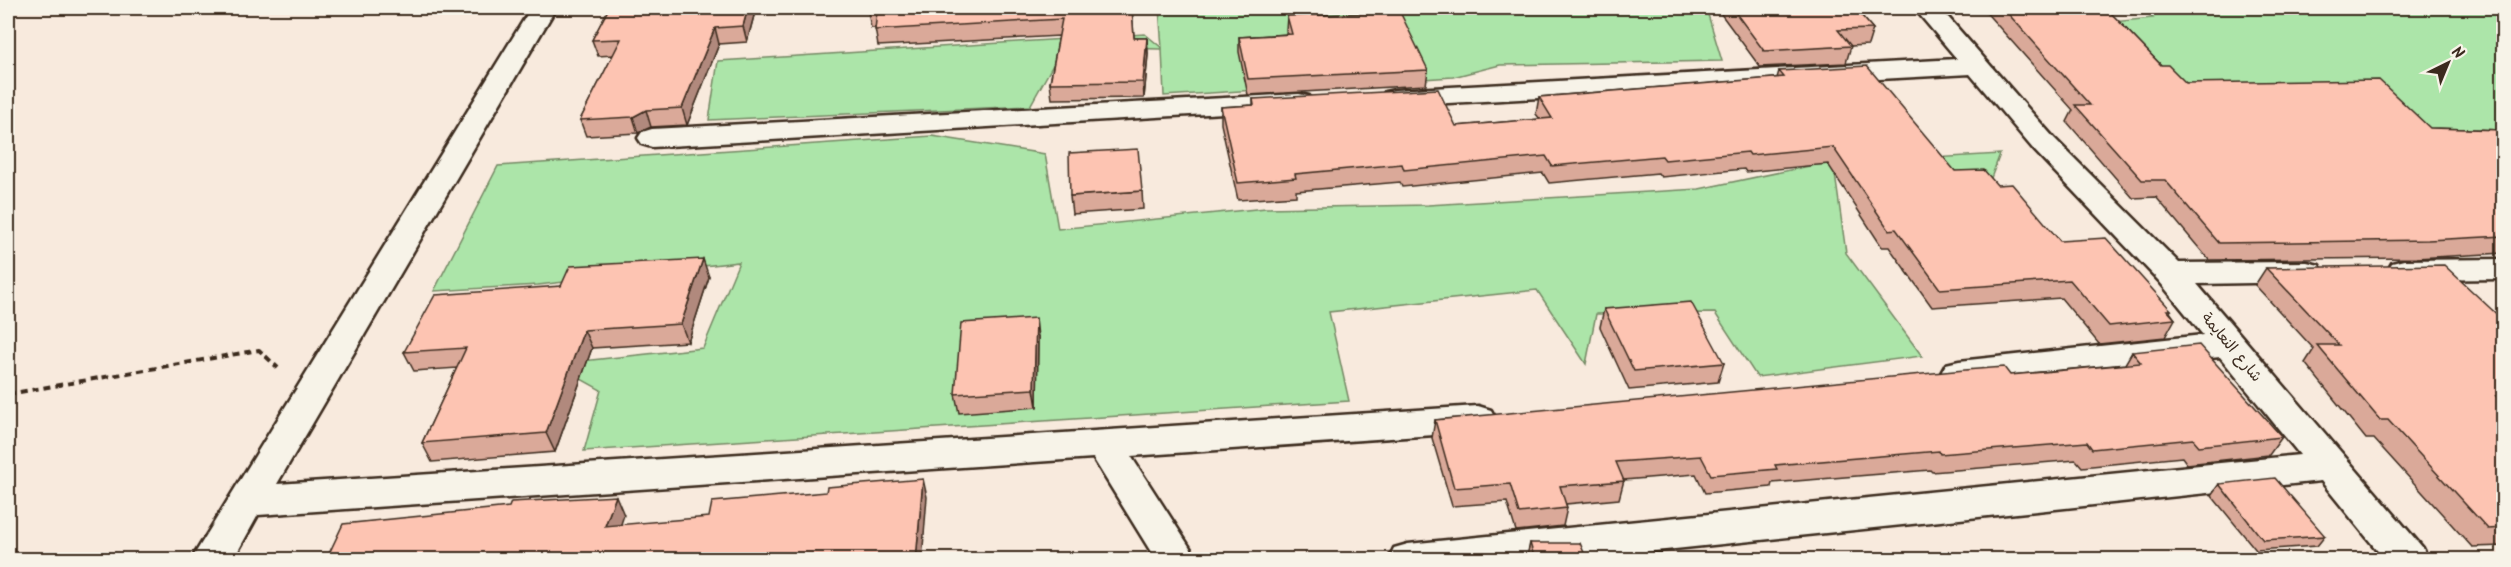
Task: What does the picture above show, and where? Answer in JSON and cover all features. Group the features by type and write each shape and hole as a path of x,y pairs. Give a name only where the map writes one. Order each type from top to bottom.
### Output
{"street":[{"path":"211,560 543,8"},
{"name":"شارع النعايمة","path":"1927,8 2044,144 2171,274 2409,560"},
{"path":"1368,99 1978,66"},
{"path":"652,138 1320,101"},
{"path":"2373,271 2504,269"},
{"path":"2171,274 2337,271"},
{"path":"1931,376 2229,344"},
{"path":"247,501 1516,415"},
{"path":"1103,444 1178,560"},
{"path":"1408,560 2332,466"}],"path":[{"path":"8,394 259,350 309,398"}],"green space":[{"path":"1159,8 1706,8 1722,61 1500,65 1453,77 1164,96 1162,49 1063,47 1030,106 709,120 718,61 1145,34 1162,48"},
{"path":"2142,8 2503,8 2503,132 2325,132 2188,99 2112,22 2153,18"},
{"path":"932,136 1045,154 1058,229 1266,208 1428,205 1699,189 1814,165 2000,154 1988,186 1835,174 1846,253 1922,356 1757,377 1715,313 1596,314 1586,364 1537,290 1329,312 1349,401 584,451 601,390 554,364 703,348 739,262 538,285 434,291 498,166"}],"building":[{"path":"609,8 748,8 743,26 715,28 682,108 646,110 633,117 580,120 621,39 592,40"},
{"path":"869,8 1132,8 1134,38 1147,38 1143,82 1050,83 1062,19 875,30 877,11 868,12"},
{"path":"1732,8 1855,8 1873,29 1838,30 1851,46 1764,51"},
{"path":"2003,8 2106,8 2161,65 2168,65 2186,83 2379,80 2430,128 2504,130 2504,236 2428,240 2219,243 2165,180 2142,180 2075,105 2090,105"},
{"path":"1400,12 1428,70 1248,79 1239,37 1292,34 1287,16"},
{"path":"1867,66 1955,171 1984,170 1997,185 2012,184 2060,241 2106,238 2171,310 2167,310 2175,319 2109,326 2070,280 1940,289 1896,229 1889,230 1833,147 1665,160 1662,156 1552,166 1546,156 1404,170 1402,164 1295,174 1296,178 1238,183 1221,107 1254,105 1253,99 1438,89 1456,126 1552,118 1539,97 1784,77 1779,71"},
{"path":"1138,149 1142,191 1070,196 1069,153"},
{"path":"703,259 681,324 584,330 546,433 422,443 466,348 404,352 435,295 561,286 570,266"},
{"path":"2444,265 2504,321 2504,397 2496,396 2504,405 2504,528 2488,529 2388,420 2380,420 2317,345 2339,345 2266,268"},
{"path":"1691,302 1724,363 1634,371 1604,309"},
{"path":"1036,318 1034,389 955,394 961,323"},
{"path":"2199,345 2282,437 2199,446 2193,439 2092,449 2087,442 1940,454 1939,451 1775,465 1777,469 1711,475 1701,456 1616,462 1624,481 1560,486 1567,508 1519,513 1510,484 1454,488 1435,420 1965,370 2004,367 2010,375 2141,363 2132,352"},
{"path":"2275,478 2325,536 2263,540 2219,484"},
{"path":"923,479 916,560 326,560 343,524 509,507 511,502 616,496 605,526 709,517 712,502 826,492 827,487"},
{"path":"1530,543 1580,543 1587,560 1535,560"}]}
